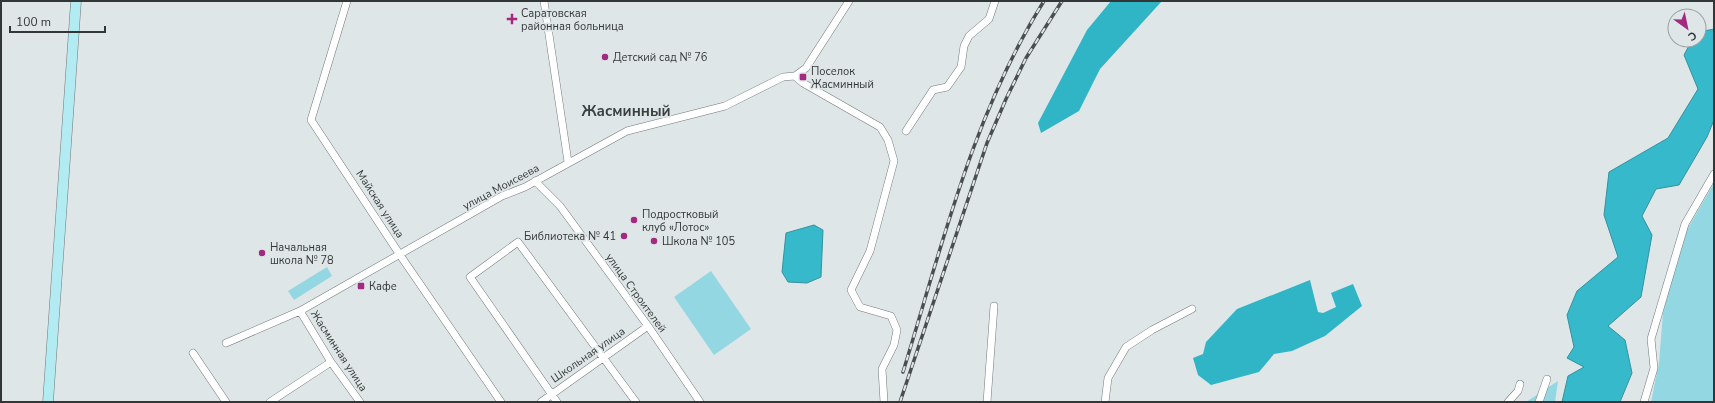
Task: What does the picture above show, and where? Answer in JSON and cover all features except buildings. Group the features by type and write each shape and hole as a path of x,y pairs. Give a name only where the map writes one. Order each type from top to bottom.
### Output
{"main road":[{"path":"48,402 76,1"}],"street":[{"name":"Майская улица","path":"347,1 311,120 400,255 501,402"},
{"path":"544,1 568,162"},
{"path":"849,1 806,68 795,76 803,83 880,127 888,140 894,161 870,251 852,290 860,307 891,316 897,330 894,345 882,369 884,402"},
{"path":"906,131 932,90 947,87 961,67 964,46 969,36 989,19 995,1"},
{"name":"улица Моисеева","path":"226,343 300,311 502,196 535,181 627,131 725,106 783,77 795,76"},
{"path":"1644,402 1654,368 1651,339 1685,224 1714,174"},
{"name":"улица Строителей","path":"535,181 560,206 648,326 700,402"},
{"path":"556,402 470,278 518,242 636,402"},
{"path":"987,402 994,306"},
{"path":"1105,402 1108,378 1126,347 1152,330 1192,310"},
{"name":"Жасминная улица","path":"300,311 331,362 360,402"},
{"name":"Школьная улица","path":"541,402 648,326"},
{"path":"193,352 226,402"},
{"path":"270,402 331,362"},
{"path":"1539,402 1547,379"},
{"path":"1508,402 1518,391 1520,384"},
{"path":"280,395 284,402"}],"shaded area":[{"path":"1111,1 1162,1 1100,69 1079,111 1041,133 1038,123 1087,30"},
{"path":"1714,29 1714,120 1707,137 1679,185 1656,189 1642,216 1652,235 1641,297 1608,326 1625,340 1632,373 1620,402 1562,402 1568,376 1584,367 1567,358 1574,347 1567,315 1577,291 1618,257 1604,215 1609,172 1668,138 1698,89 1684,55 1688,48 1707,48 1707,30"},
{"path":"1714,183 1714,402 1651,402 1659,363 1663,313 1684,235"},
{"path":"814,225 823,230 821,277 807,283 788,282 782,272 786,233"},
{"path":"327,267 332,276 294,300 288,291"},
{"path":"711,271 751,329 714,355 674,297"},
{"path":"1310,280 1318,312 1323,313 1336,307 1331,293 1353,284 1362,306 1325,336 1292,351 1274,354 1259,372 1211,385 1198,375 1193,358 1203,354 1206,342 1237,309"},
{"path":"1558,381 1555,402 1526,402"}],"railway":[{"path":"903,372 946,229 978,135 1019,44 1044,1"},
{"path":"900,402 987,143 1026,58 1062,1"}],"place":[{"name":"Саратовская районная больница","path":"512,19"},
{"name":"Детский сад № 76","path":"605,57"},
{"name":"Поселок Жасминный","path":"803,77"},
{"name":"Подростковый клуб «Лотос»","path":"634,220"},
{"name":"Библиотека № 41","path":"624,236"},
{"name":"Школа № 105","path":"654,241"},
{"name":"Начальная школа № 78","path":"262,253"},
{"name":"Кафе","path":"361,286"}],"district":[{"name":"Жасминный","path":"626,111"}]}
